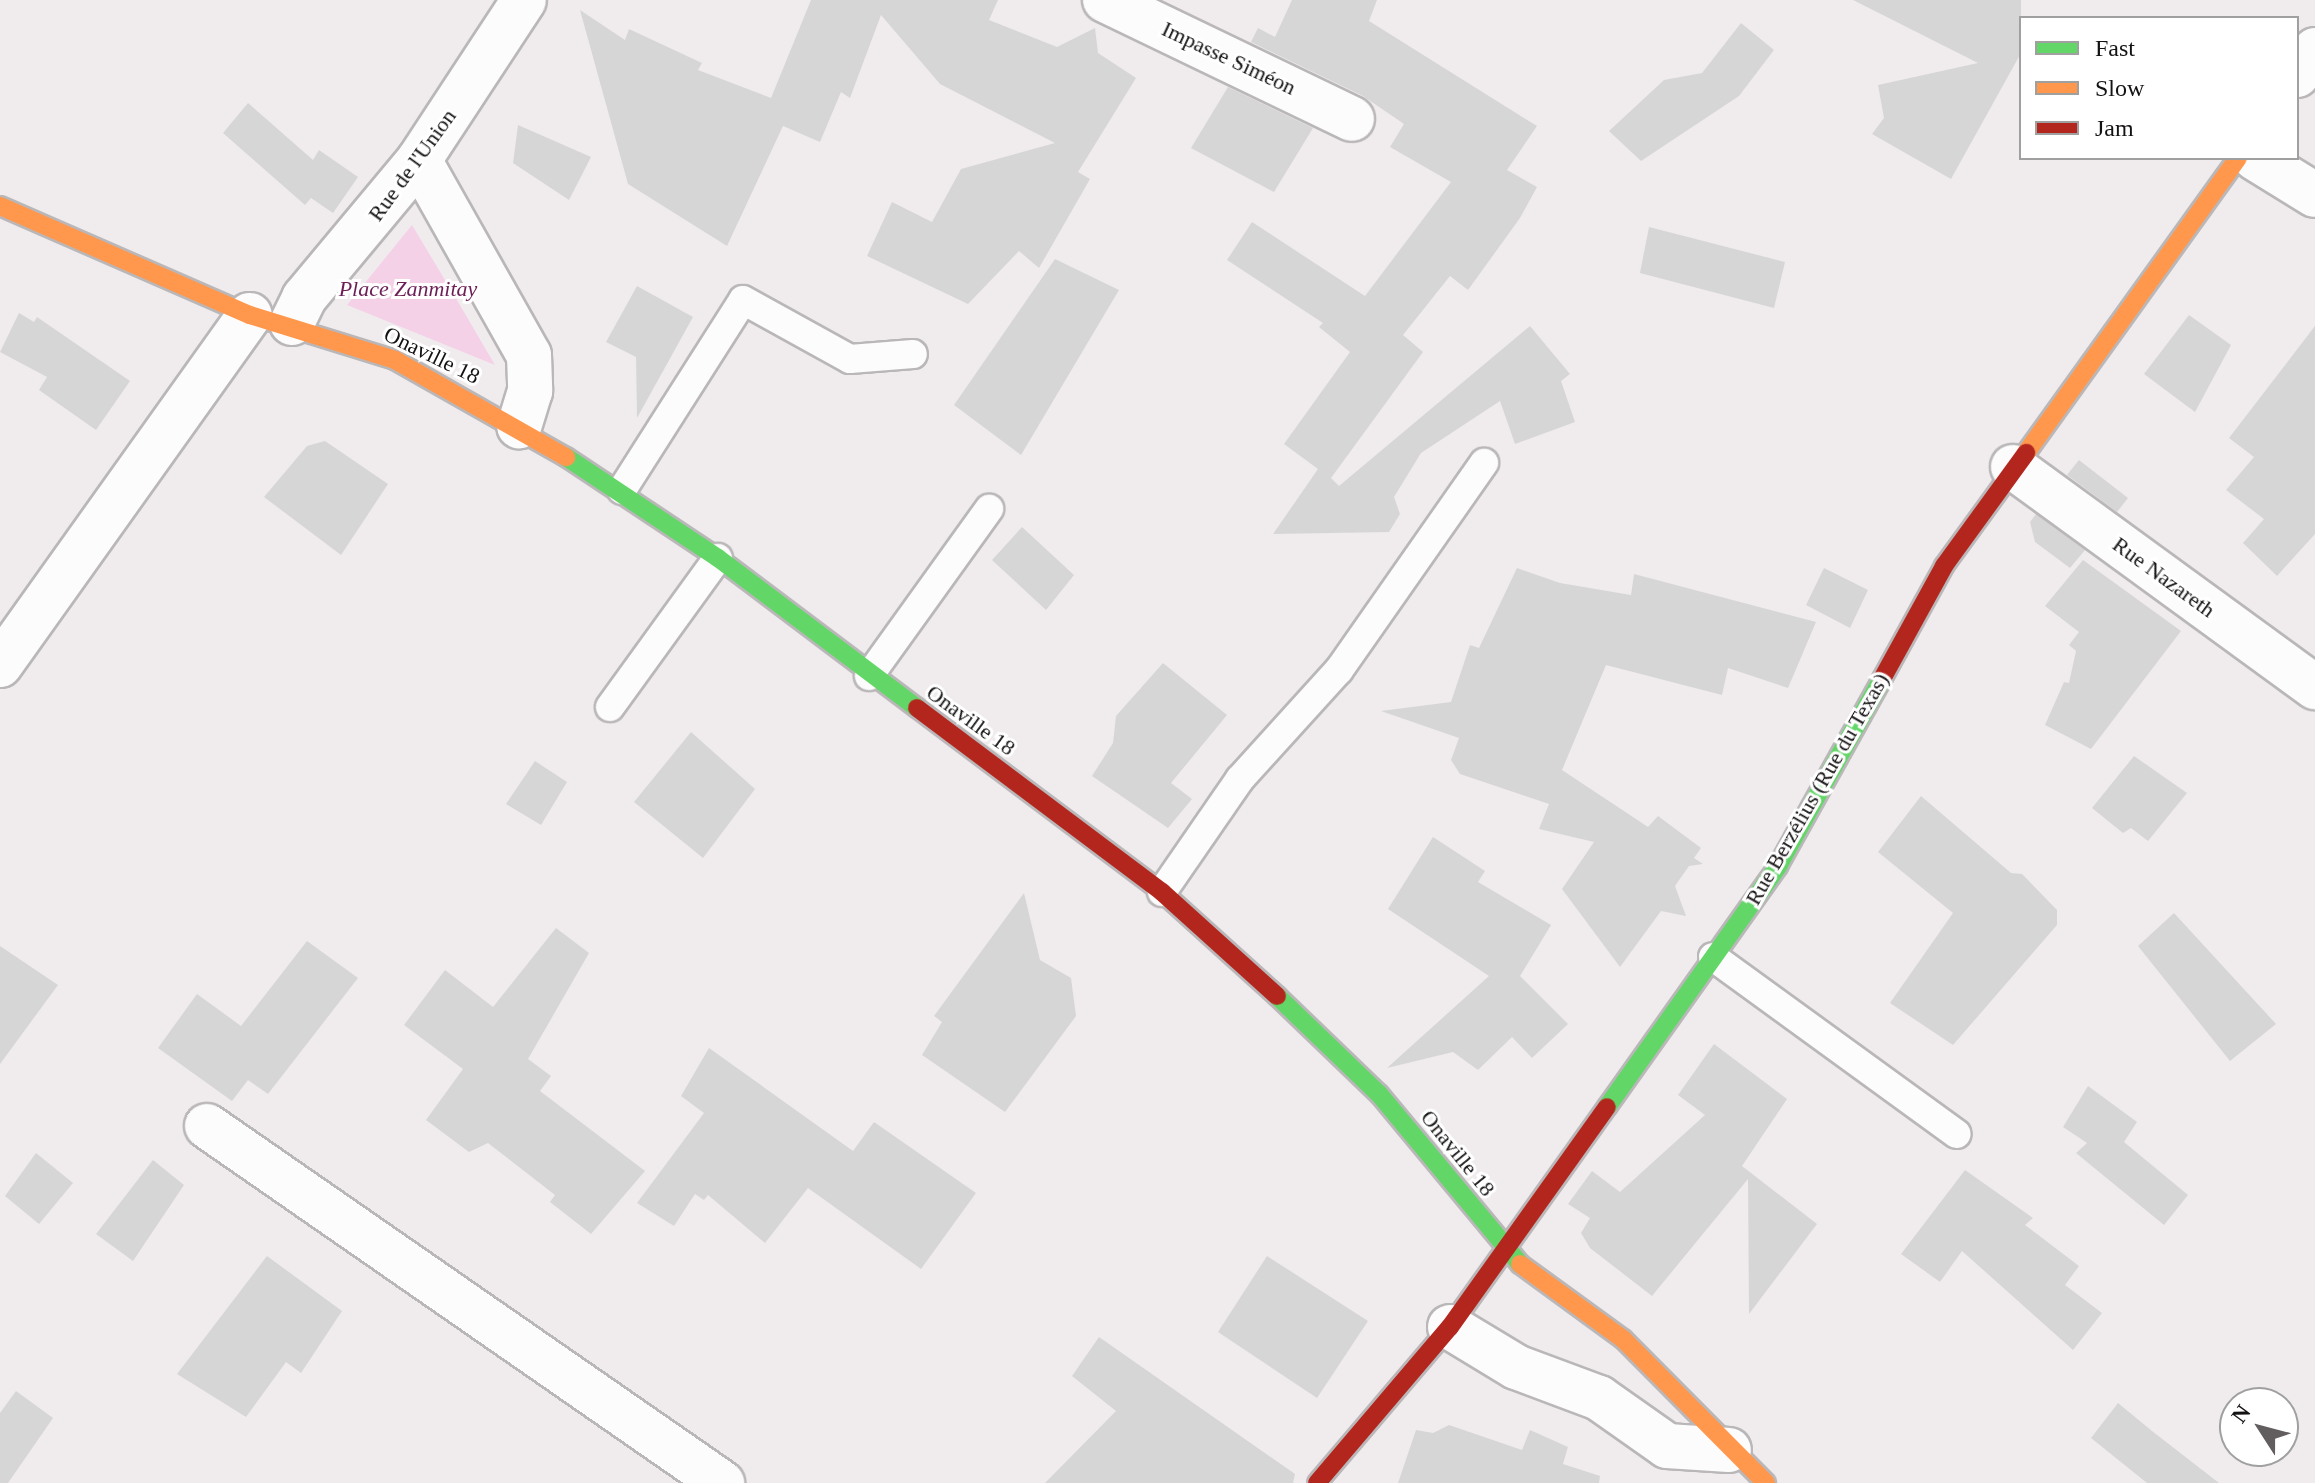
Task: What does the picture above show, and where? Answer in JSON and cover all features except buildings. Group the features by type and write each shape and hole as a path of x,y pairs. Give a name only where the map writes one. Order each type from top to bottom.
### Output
{"street":[{"name":"Rue de l'Union","path":"292,323 304,298 419,160 524,0"},
{"name":"Impasse Siméon","path":"1105,0 1352,119"},
{"path":"2299,72 2315,50"},
{"path":"419,160 529,355 530,391 519,426"},
{"name":"Rue Berzélius (Rue du Texas)","path":"1317,1483 1450,1327 1778,866 1944,566 2237,160"},
{"path":"2258,160 2315,195"},
{"name":"Onaville 18","path":"0,206 250,315 292,323 395,360 519,426 622,490 718,558 869,676 1162,892 1379,1094 1505,1251 1553,1294 1623,1339 1683,1393 1729,1450 1766,1483"},
{"path":"0,665 250,315"},
{"name":"Rue Nazareth","path":"2013,467 2315,687"},
{"path":"207,1126 722,1483"},
{"path":"1450,1327 1516,1367 1599,1398 1667,1446 1729,1450"}],"lane":[{"path":"622,490 743,300 850,359 913,354"},
{"path":"1162,892 1240,779 1339,670 1484,463"},
{"path":"869,676 989,509"},
{"path":"610,707 718,558"},
{"path":"1713,957 1957,1134"}],"green space":[{"name":"Place Zanmitay","path":"412,225 454,295 495,365 347,305"}],"traffic: fast":[{"path":"566,457 718,558 917,708"},
{"path":"1607,1107 1778,866 1882,679"},
{"path":"1277,996 1379,1094 1520,1264"}],"traffic: slow":[{"path":"2026,453 2237,160"},
{"path":"0,206 250,315 395,360 566,457"},
{"path":"1520,1264 1623,1339 1766,1483"}],"traffic: jam":[{"path":"1882,679 1944,566 2026,453"},
{"path":"917,708 1162,892 1277,996"},
{"path":"1317,1483 1450,1327 1607,1107"}]}
